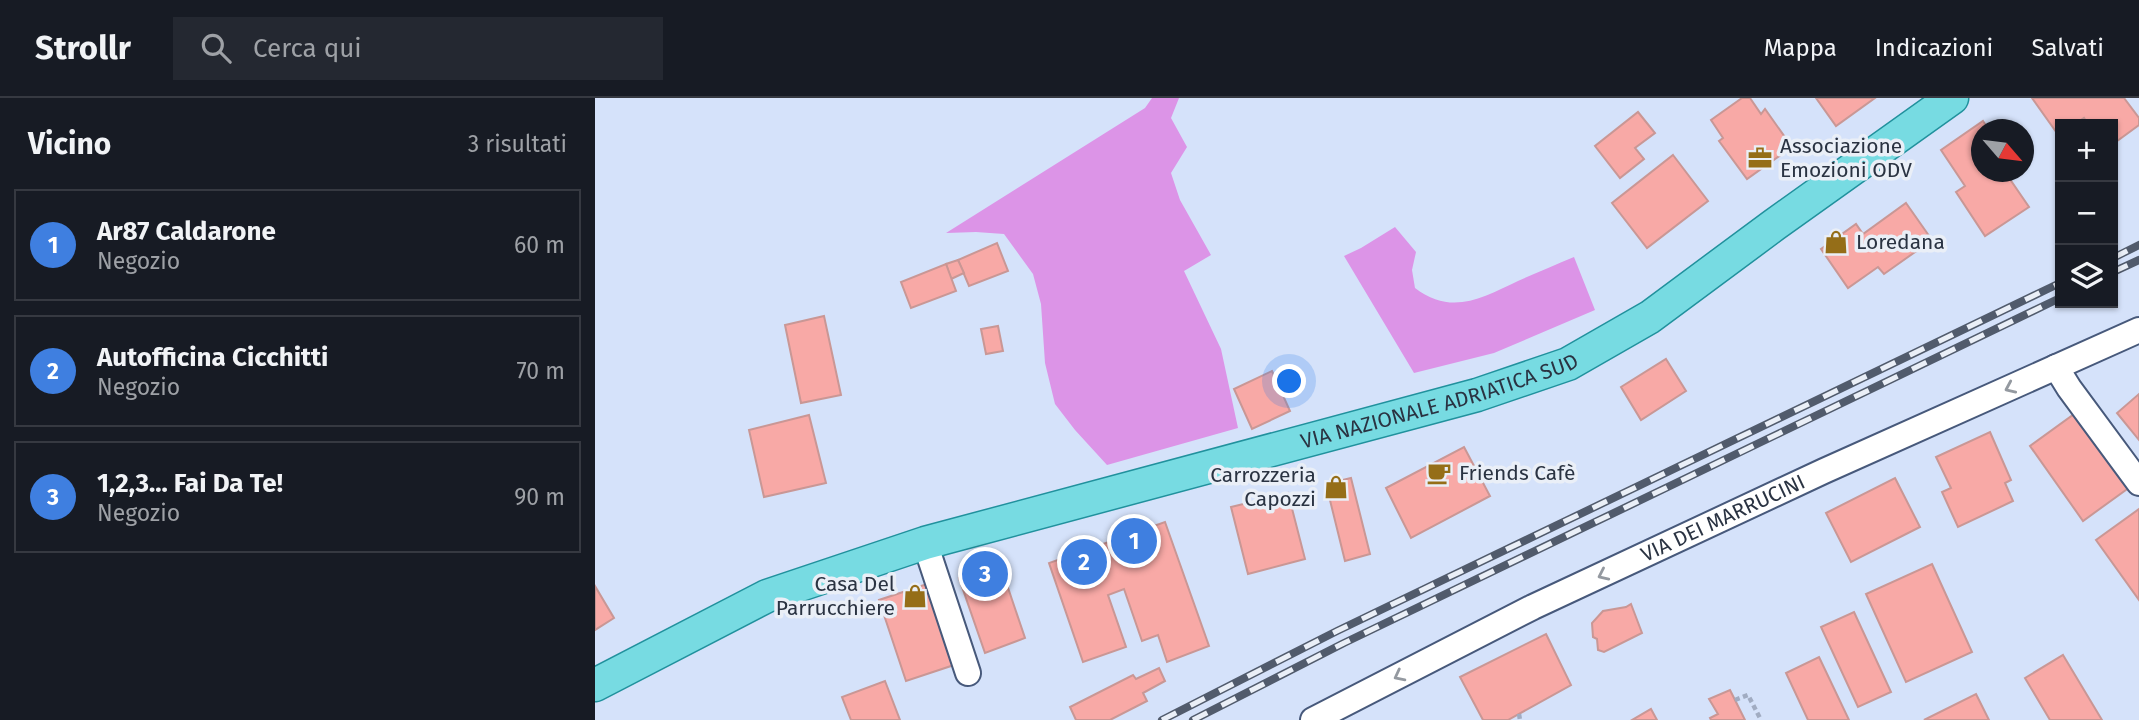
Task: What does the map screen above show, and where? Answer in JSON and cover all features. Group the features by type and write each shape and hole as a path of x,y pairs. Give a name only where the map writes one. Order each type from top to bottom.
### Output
{"main road":[{"name":"VIA NAZIONALE ADRIATICA SUD","path":"595,685 767,596 925,543 1477,395 1568,364 1650,317 1774,225 1917,110 1952,98"}],"street":[{"name":"VIA DEI MARRUCINI","path":"1313,720 1533,607 1824,471 2139,330"},
{"path":"2056,367 2139,483"},
{"path":"925,543 968,673"}],"path":[{"path":"1735,699 1748,695 1761,720"}],"shaded area":[{"path":"1152,98 1179,98 1171,118 1187,147 1171,173 1180,200 1211,255 1184,271 1221,349 1238,428 1107,465 1055,404 1045,363 1041,304 1033,274 1004,234 946,233 1145,108"},
{"path":"1395,227 1416,252 1412,270 1415,288 1429,296 1454,303 1479,298 1574,257 1595,310 1494,353 1414,373 1344,256"}],"building":[{"path":"1742,98 1750,98 1761,114 1765,109 1792,147 1747,179 1719,141 1723,138 1711,120"},
{"path":"1816,98 1875,98 1836,126"},
{"path":"2032,98 2124,98 2139,118 2139,125 2118,140 2118,119 2055,119 2055,130"},
{"path":"1638,112 1655,133 1635,148 1644,159 1620,178 1595,146"},
{"path":"1971,129 1971,182 2012,182 2029,207 1985,236 1956,192 1965,186 1941,150"},
{"path":"1673,155 1708,201 1647,248 1612,203"},
{"path":"1906,203 1932,240 1884,274 1878,267 1848,288 1821,249 1856,224 1863,234"},
{"path":"997,243 1008,271 969,286 958,260"},
{"path":"958,260 964,273 951,279 946,264"},
{"path":"946,264 956,291 911,308 901,282"},
{"path":"824,316 841,395 801,403 785,325"},
{"path":"998,326 1003,351 986,354 981,329"},
{"path":"1666,359 1686,391 1641,420 1621,387"},
{"path":"1272,371 1290,411 1252,429 1234,389"},
{"path":"2139,394 2139,440 2117,413"},
{"path":"2077,412 2130,487 2083,521 2030,446"},
{"path":"809,415 826,483 764,497 749,430"},
{"path":"1990,432 2011,480 2005,483 2013,501 1958,527 1942,492 1951,488 1936,457"},
{"path":"1464,447 1490,496 1411,538 1386,488"},
{"path":"1351,478 1370,554 1345,561 1326,484"},
{"path":"1895,478 1920,527 1851,562 1826,513"},
{"path":"1288,493 1305,559 1248,574 1231,507"},
{"path":"2139,509 2139,600 2096,540"},
{"path":"1165,522 1209,646 1167,662 1158,635 1142,641 1124,589 1108,595 1126,647 1083,662 1049,563"},
{"path":"1000,564 1025,638 985,653 959,578"},
{"path":"1932,564 1972,652 1906,682 1866,594"},
{"path":"927,584 954,665 906,681 879,600"},
{"path":"595,586 614,618 595,630"},
{"path":"1631,604 1642,633 1604,652 1598,650 1592,623 1603,611"},
{"path":"1854,612 1891,692 1858,707 1821,627"},
{"path":"1546,634 1571,685 1508,720 1483,720 1460,677"},
{"path":"2063,655 2102,720 2050,720 2025,678"},
{"path":"1819,657 1849,720 1808,720 1786,673"},
{"path":"1159,668 1165,681 1143,693 1147,701 1110,720 1076,720 1070,707 1133,675 1136,679"},
{"path":"885,681 900,720 851,720 842,697"},
{"path":"1730,690 1745,720 1711,720 1710,718 1718,714 1709,699"},
{"path":"1976,694 1989,720 1924,720"},
{"path":"1651,709 1657,720 1632,720"}],"railway":[{"path":"2118,256 2139,245"},
{"path":"2118,270 2139,260"},
{"path":"1162,720 1337,631 2055,285"},
{"path":"1193,720 1344,643 2055,300"}],"place":[{"name":"Associazione Emozioni ODV","path":"1760,158"},
{"name":"Loredana","path":"1836,242"},
{"name":"Friends Cafè","path":"1439,473"},
{"name":"Carrozzeria Capozzi","path":"1336,487"},
{"name":"Ar87 Caldarone","path":"1134,541"},
{"name":"Autofficina Cicchitti","path":"1084,562"},
{"name":"1,2,3... Fai Da Te!","path":"985,574"},
{"name":"Casa Del Parrucchiere","path":"915,596"}]}
